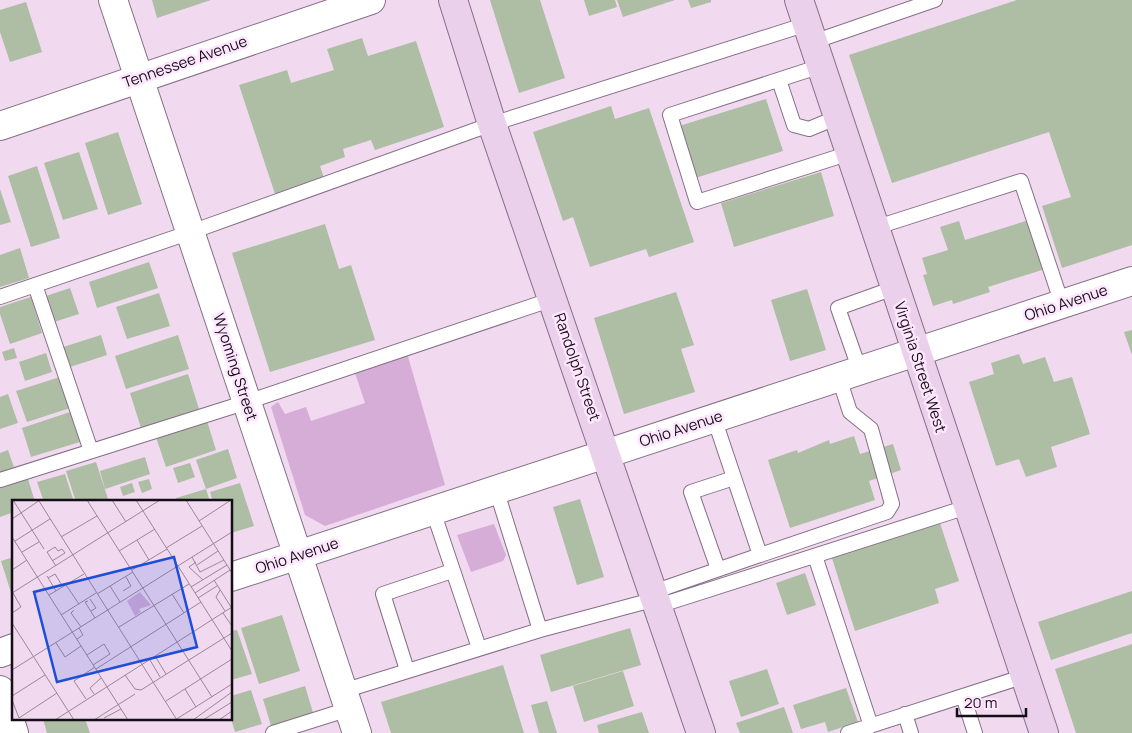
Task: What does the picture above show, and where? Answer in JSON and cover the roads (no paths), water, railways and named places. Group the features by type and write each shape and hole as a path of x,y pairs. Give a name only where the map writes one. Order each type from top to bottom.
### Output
{"main road":[{"name":"Randolph Street","path":"453,0 492,124 701,733"},
{"name":"Virginia Street West","path":"810,33 1044,733"}],"street":[{"name":"Wyoming Street","path":"113,0 350,711"},
{"name":"Tennessee Avenue","path":"0,126 140,78 332,6 371,0"},
{"name":"Ohio Avenue","path":"232,578 496,489 1132,281"},
{"path":"0,653 12,649"},
{"path":"0,690 14,733"}],"lane":[{"path":"0,297 191,232 492,124 810,33 935,0"},
{"path":"810,33 779,80 670,115 697,202 850,153"},
{"path":"779,80 794,125 809,129 838,117"},
{"path":"874,228 1021,181 1062,304"},
{"path":"35,285 91,451"},
{"path":"656,599 718,569 887,512 892,504 871,429 850,412 849,374 838,308 894,288"},
{"path":"0,480 246,402 553,299"},
{"path":"714,418 760,555"},
{"path":"718,569 691,492 734,478"},
{"path":"496,489 540,630"},
{"path":"273,733 350,711 407,670 540,630 814,556 967,507"},
{"path":"433,511 479,648"},
{"path":"814,556 871,726"},
{"path":"407,670 383,594 452,572"},
{"path":"848,733 1025,676"},
{"path":"963,696 974,733"},
{"path":"905,714 911,733"}]}
